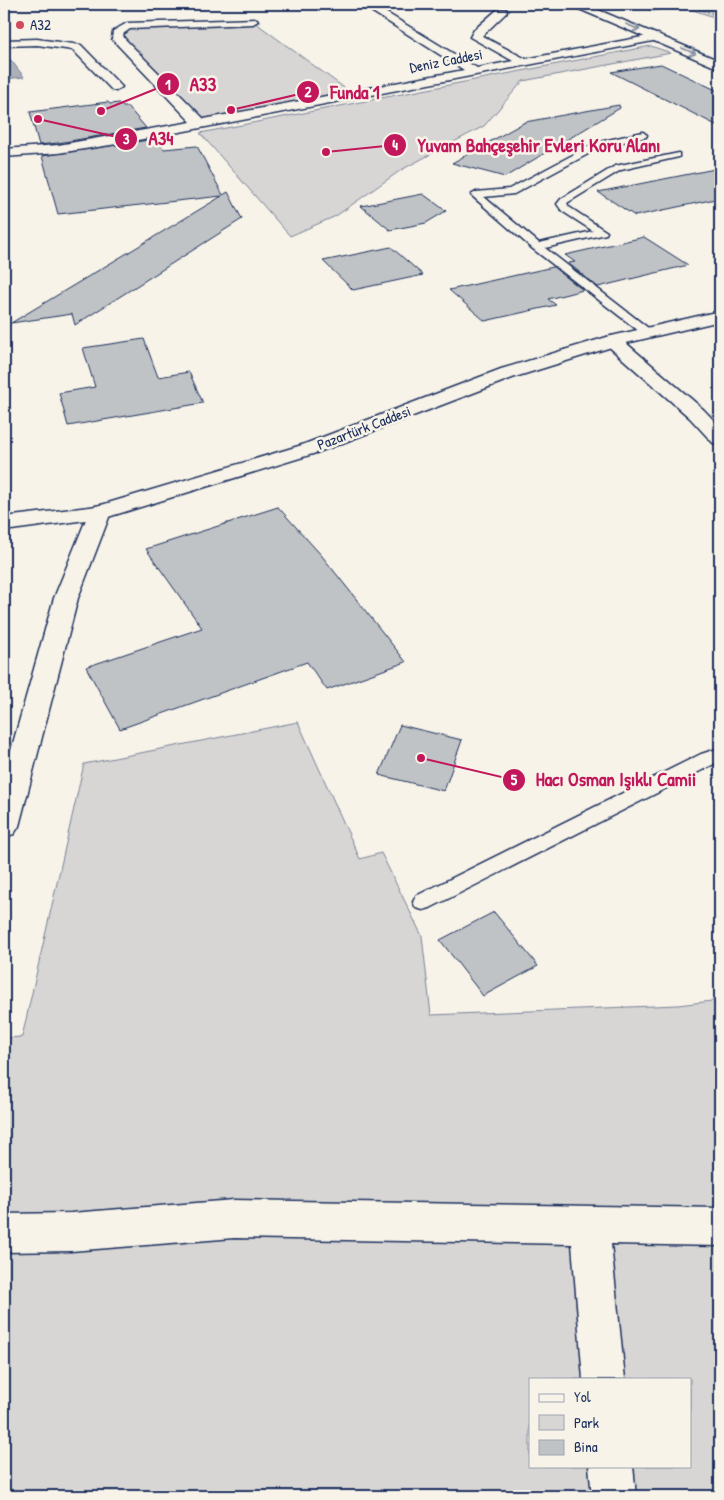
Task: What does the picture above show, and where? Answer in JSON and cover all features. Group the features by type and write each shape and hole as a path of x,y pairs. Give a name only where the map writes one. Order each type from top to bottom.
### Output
{"street":[{"path":"366,4 386,11 475,72"},
{"path":"576,4 658,37 720,65"},
{"path":"603,4 620,10"},
{"path":"143,25 148,11"},
{"path":"502,11 478,32 476,37 525,63"},
{"path":"201,124 118,39 117,33 127,26 253,21"},
{"name":"Deniz Caddesi","path":"4,153 88,144 201,124 680,33"},
{"path":"4,43 37,42 77,47 116,88"},
{"name":"Pazartürk Caddesi","path":"4,524 100,512 309,450 508,373 613,341 720,316"},
{"path":"613,341 697,414 720,439"},
{"path":"697,414 720,413"},
{"path":"4,826 66,598 100,512"},
{"path":"4,1233 71,1232 234,1219 720,1227"},
{"path":"590,1224 604,1378"},
{"path":"611,1468 614,1496"}],"lane":[{"path":"643,135 598,145 511,192 476,195 537,247 648,333"},
{"path":"537,247 602,232 565,209 562,204 564,201 612,171 676,155"},
{"path":"423,902 720,754"}],"path":[{"path":"684,4 720,16"}],"green space":[{"path":"630,4 698,4 695,5 720,13 720,19 681,6 653,11"},
{"path":"253,21 354,95 201,124 118,39 127,26"},
{"path":"651,46 671,53 523,81 484,126 401,170 336,216 290,236 200,133"},
{"path":"298,722 360,859 381,853 422,936 431,1015 678,1005 720,1000 720,1496 4,1496 4,1038 22,1037 84,764"}],"shaded area":[{"path":"11,60 24,77 4,79 4,61"}],"building":[{"path":"661,64 720,92 720,127 611,72"},
{"path":"108,102 110,104 119,103 123,107 128,107 146,128 39,145 30,112"},
{"path":"619,105 620,108 505,177 452,163 525,122"},
{"path":"155,139 164,149 197,146 223,195 228,192 242,219 75,325 72,314 11,323 222,196 58,214 42,156"},
{"path":"720,168 720,198 635,216 598,192"},
{"path":"423,194 446,211 426,223 390,230 361,206"},
{"path":"644,237 688,265 598,287 568,263 575,262 565,255"},
{"path":"391,247 423,275 353,290 323,261"},
{"path":"553,267 583,290 548,299 556,305 485,321 449,290"},
{"path":"144,339 158,377 189,372 203,403 68,426 59,393 95,387 83,348"},
{"path":"278,507 322,556 406,662 327,690 307,662 120,729 86,667 202,628 146,549"},
{"path":"400,725 462,740 444,791 379,775"},
{"path":"494,912 538,966 483,996 440,940"}],"place":[{"name":"A32","path":"20,25"},
{"name":"Funda 1","path":"231,110"},
{"name":"A33","path":"101,111"},
{"name":"A34","path":"38,119"},
{"name":"Yuvam Bahçeşehir Evleri Koru Alanı","path":"326,152"},
{"name":"Hacı Osman Işıklı Camii","path":"421,758"}]}
